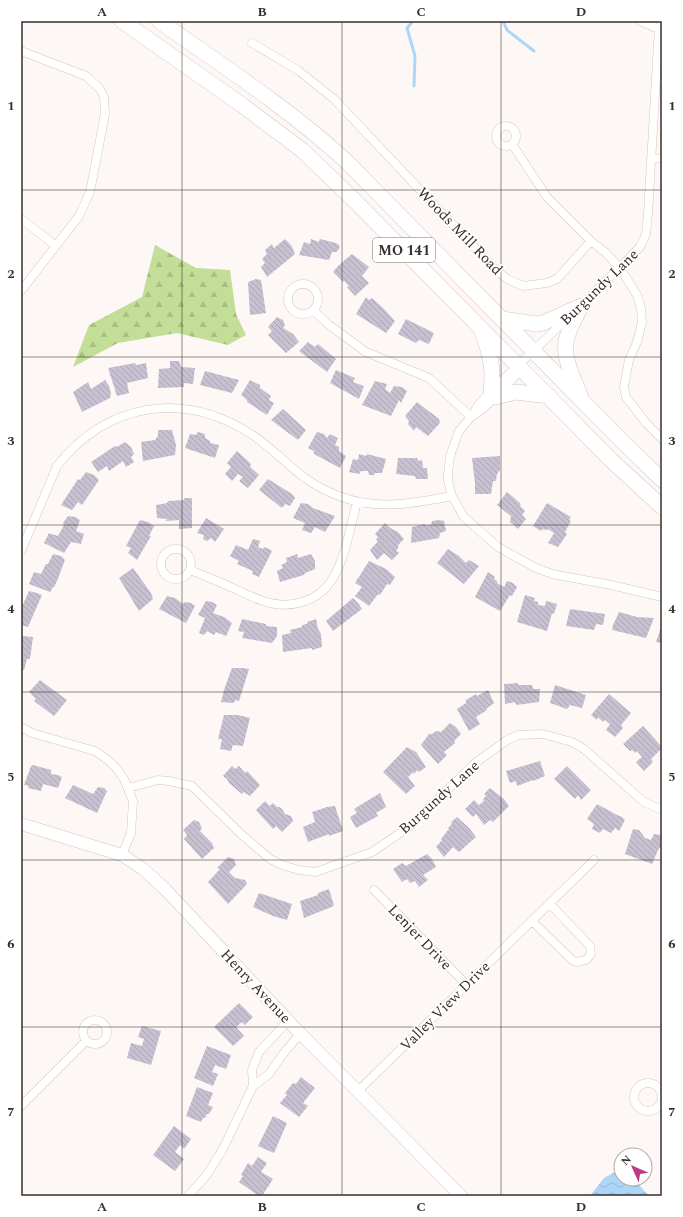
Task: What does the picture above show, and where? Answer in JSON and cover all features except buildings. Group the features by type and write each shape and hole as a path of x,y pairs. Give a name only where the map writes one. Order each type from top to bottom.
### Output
{"highway":[{"name":"MO 141","path":"122,21 248,109 302,150 330,175 637,486 662,507"},
{"name":"MO 141","path":"159,21 270,98 318,136 346,161 581,400 662,480"},
{"path":"502,319 543,324 581,306"},
{"path":"581,306 566,341 566,352 581,400"},
{"path":"481,328 492,363 493,394 516,392 548,396"}],"street":[{"path":"640,21 661,26"},
{"name":"Burgundy Lane","path":"661,26 646,234 640,247 533,351 520,367 493,394 479,404 459,431 450,456 448,474 452,496 464,517 498,547 534,567 552,574 611,585 662,597"},
{"name":"Woods Mill Road","path":"252,43 299,71 334,99 495,269 507,279 523,286 547,283 557,278 591,241"},
{"path":"21,51 86,76 100,89 104,97 105,114 90,192 79,216 55,245 21,291"},
{"path":"512,144 548,197 620,268 637,295 641,308 642,322 637,342 629,360 624,387 626,397 646,423 662,439"},
{"path":"652,159 662,158"},
{"path":"21,219 55,245"},
{"path":"313,310 329,325 366,352 429,378 471,416"},
{"path":"21,551 57,466 64,457 74,446 96,430 126,414 145,410 161,408 199,411 234,424 252,434 269,447 304,478 339,496 357,502 399,505 452,496"},
{"path":"190,570 264,601 277,604 287,604 307,600 317,595 333,578 342,558 357,502"},
{"path":"21,727 32,733 95,751 108,760 117,769 124,779 133,801 131,833 122,855"},
{"name":"Burgundy Lane","path":"128,788 158,780 192,786 242,835 270,859 282,865 299,870 316,872 372,852 409,827 474,764 507,740 518,735 543,734 572,742 584,749 644,802 662,810"},
{"name":"Henry Avenue","path":"21,824 122,855 143,869 165,889 288,1020 461,1196"},
{"name":"Valley View Drive","path":"358,1091 594,860"},
{"name":"Lenjer Drive","path":"374,890 466,984"},
{"path":"532,921 572,960 576,962 586,960 591,954 590,946 550,904"},
{"path":"253,1086 252,1070 259,1052 288,1020"},
{"path":"188,1196 206,1176 223,1149 253,1086 269,1074 283,1054 301,1033"},
{"path":"21,1106 86,1040"}],"green space":[{"path":"155,245 196,268 230,270 236,314 246,335 228,345 177,333 118,343 73,367 89,325 142,297"}],"water":[{"path":"613,1173 613,1187 641,1187 649,1196 590,1196 604,1178"}],"waterway":[{"path":"413,21 407,28 415,56 414,86"},
{"path":"503,21 507,30 534,51"}]}
